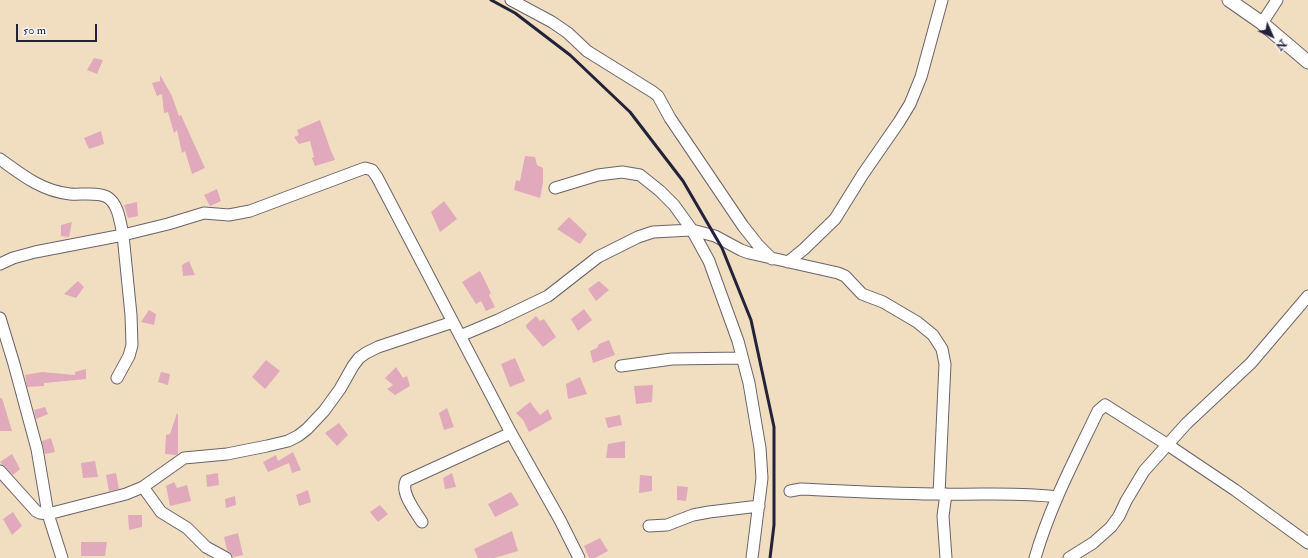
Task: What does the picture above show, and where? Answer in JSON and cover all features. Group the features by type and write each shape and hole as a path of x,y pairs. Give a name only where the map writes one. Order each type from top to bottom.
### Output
{"main road":[{"path":"1229,0 1262,23 1308,62"}],"street":[{"path":"511,0 552,22 568,33 586,51 653,92 662,102 670,118 739,220 758,245 772,259"},
{"path":"788,262 804,249 835,219 910,104 920,77 942,0"},
{"path":"1262,23 1277,0"},
{"path":"0,159 23,176 50,190 72,194 106,196 116,207 122,236 131,315 132,345 129,356 117,378"},
{"path":"0,264 13,258 35,252 122,236 204,213 228,215 250,211 365,168 369,168 375,173 511,433 560,520 579,558"},
{"path":"555,188 598,175 622,172 634,173 660,191 674,205 692,230 709,261 738,341 749,383 760,448 762,478 752,558"},
{"path":"460,336 548,296 589,264 638,237 657,231 692,230 715,236 745,252 838,273 844,276 862,294 883,302 917,322 933,335 942,349 945,364 943,516 946,558"},
{"path":"1069,558 1093,543 1111,527 1119,516 1141,476 1196,415 1251,363 1308,296"},
{"path":"0,318 37,449 48,514 62,558"},
{"path":"0,471 36,510 40,513 48,514 126,494 143,487 184,458 227,454 288,441 307,429 324,411 340,389 359,358 378,347 453,322"},
{"path":"621,366 672,360 742,358"},
{"path":"1035,558 1057,497 1098,411 1105,405 1235,490 1308,542"},
{"path":"422,522 407,497 404,484 406,480 511,433"},
{"path":"143,487 161,512 188,528 206,547 226,558"},
{"path":"790,491 801,489 943,494 1034,494 1057,497"},
{"path":"650,526 666,525 693,515 709,512 759,506"}],"building":[{"path":"94,58 103,60 97,74 87,70"},
{"path":"160,75 172,96 179,116 181,115 205,168 192,174 185,151 182,153 177,130 174,133 168,112 164,113 162,94 157,96 152,83 160,81"},
{"path":"320,120 335,160 315,166 312,158 314,157 310,141 299,144 294,137 299,135 297,130"},
{"path":"101,131 104,144 89,149 84,138"},
{"path":"525,156 535,157 537,165 543,168 543,183 540,198 514,190 516,180 520,181"},
{"path":"217,189 221,201 210,206 204,195"},
{"path":"444,201 457,219 440,232 431,212"},
{"path":"137,202 138,216 128,218 124,205"},
{"path":"569,217 587,234 580,244 557,229"},
{"path":"72,222 69,237 61,236 61,225"},
{"path":"189,261 195,275 183,276 182,265"},
{"path":"480,271 491,293 489,295 495,307 486,311 481,301 476,304 462,282"},
{"path":"78,281 84,287 76,298 64,294"},
{"path":"599,281 609,290 596,301 588,289"},
{"path":"584,309 592,320 578,331 571,319"},
{"path":"149,310 156,314 154,325 141,322"},
{"path":"536,316 540,321 544,319 556,337 543,347 526,327 526,325"},
{"path":"609,340 615,355 593,363 590,351 597,348 599,344"},
{"path":"515,358 525,381 510,387 501,364"},
{"path":"266,360 280,371 265,389 252,377"},
{"path":"396,367 403,378 407,376 410,386 395,395 387,389 393,385 385,378"},
{"path":"86,369 86,379 44,383 44,386 27,387 25,375 42,372 75,375 75,372"},
{"path":"161,372 170,374 168,385 158,382"},
{"path":"580,377 587,394 568,399 566,384"},
{"path":"653,385 652,402 636,404 634,386"},
{"path":"0,398 2,398 12,431 0,431"},
{"path":"530,402 540,415 548,409 552,419 529,432 523,420 516,413"},
{"path":"45,407 48,414 36,419 34,410"},
{"path":"447,408 454,427 444,430 439,413"},
{"path":"177,413 178,454 165,454 166,435 170,434"},
{"path":"620,415 622,425 608,428 605,418"},
{"path":"339,423 348,435 337,446 325,433"},
{"path":"51,438 55,452 45,454 42,441"},
{"path":"625,441 625,458 606,458 608,444"},
{"path":"293,452 301,470 292,473 289,463 268,472 263,462 276,455 278,461"},
{"path":"12,454 20,469 13,475 0,462"},
{"path":"95,461 98,477 83,478 81,463"},
{"path":"116,473 119,489 109,491 106,475"},
{"path":"218,473 219,485 207,487 206,475"},
{"path":"452,473 456,487 445,489 443,478"},
{"path":"640,475 652,476 652,491 639,493"},
{"path":"174,482 177,488 187,485 191,501 170,506 166,486"},
{"path":"677,486 688,487 686,501 677,500"},
{"path":"308,490 311,502 299,506 296,495"},
{"path":"511,492 519,505 495,517 488,504"},
{"path":"235,496 236,505 226,508 225,499"},
{"path":"380,505 388,514 378,522 370,512"},
{"path":"13,512 22,526 12,535 3,519"},
{"path":"128,515 142,515 142,527 129,530"},
{"path":"512,531 518,551 494,558 478,558 474,549"},
{"path":"238,533 243,555 233,557 227,550 224,537"},
{"path":"600,538 608,551 595,558 589,558 584,546"},
{"path":"81,542 107,542 105,556 81,556"}],"railway":[{"path":"491,0 515,13 570,55 630,112 683,181 722,248 751,320 774,427 774,525 770,558"}]}
